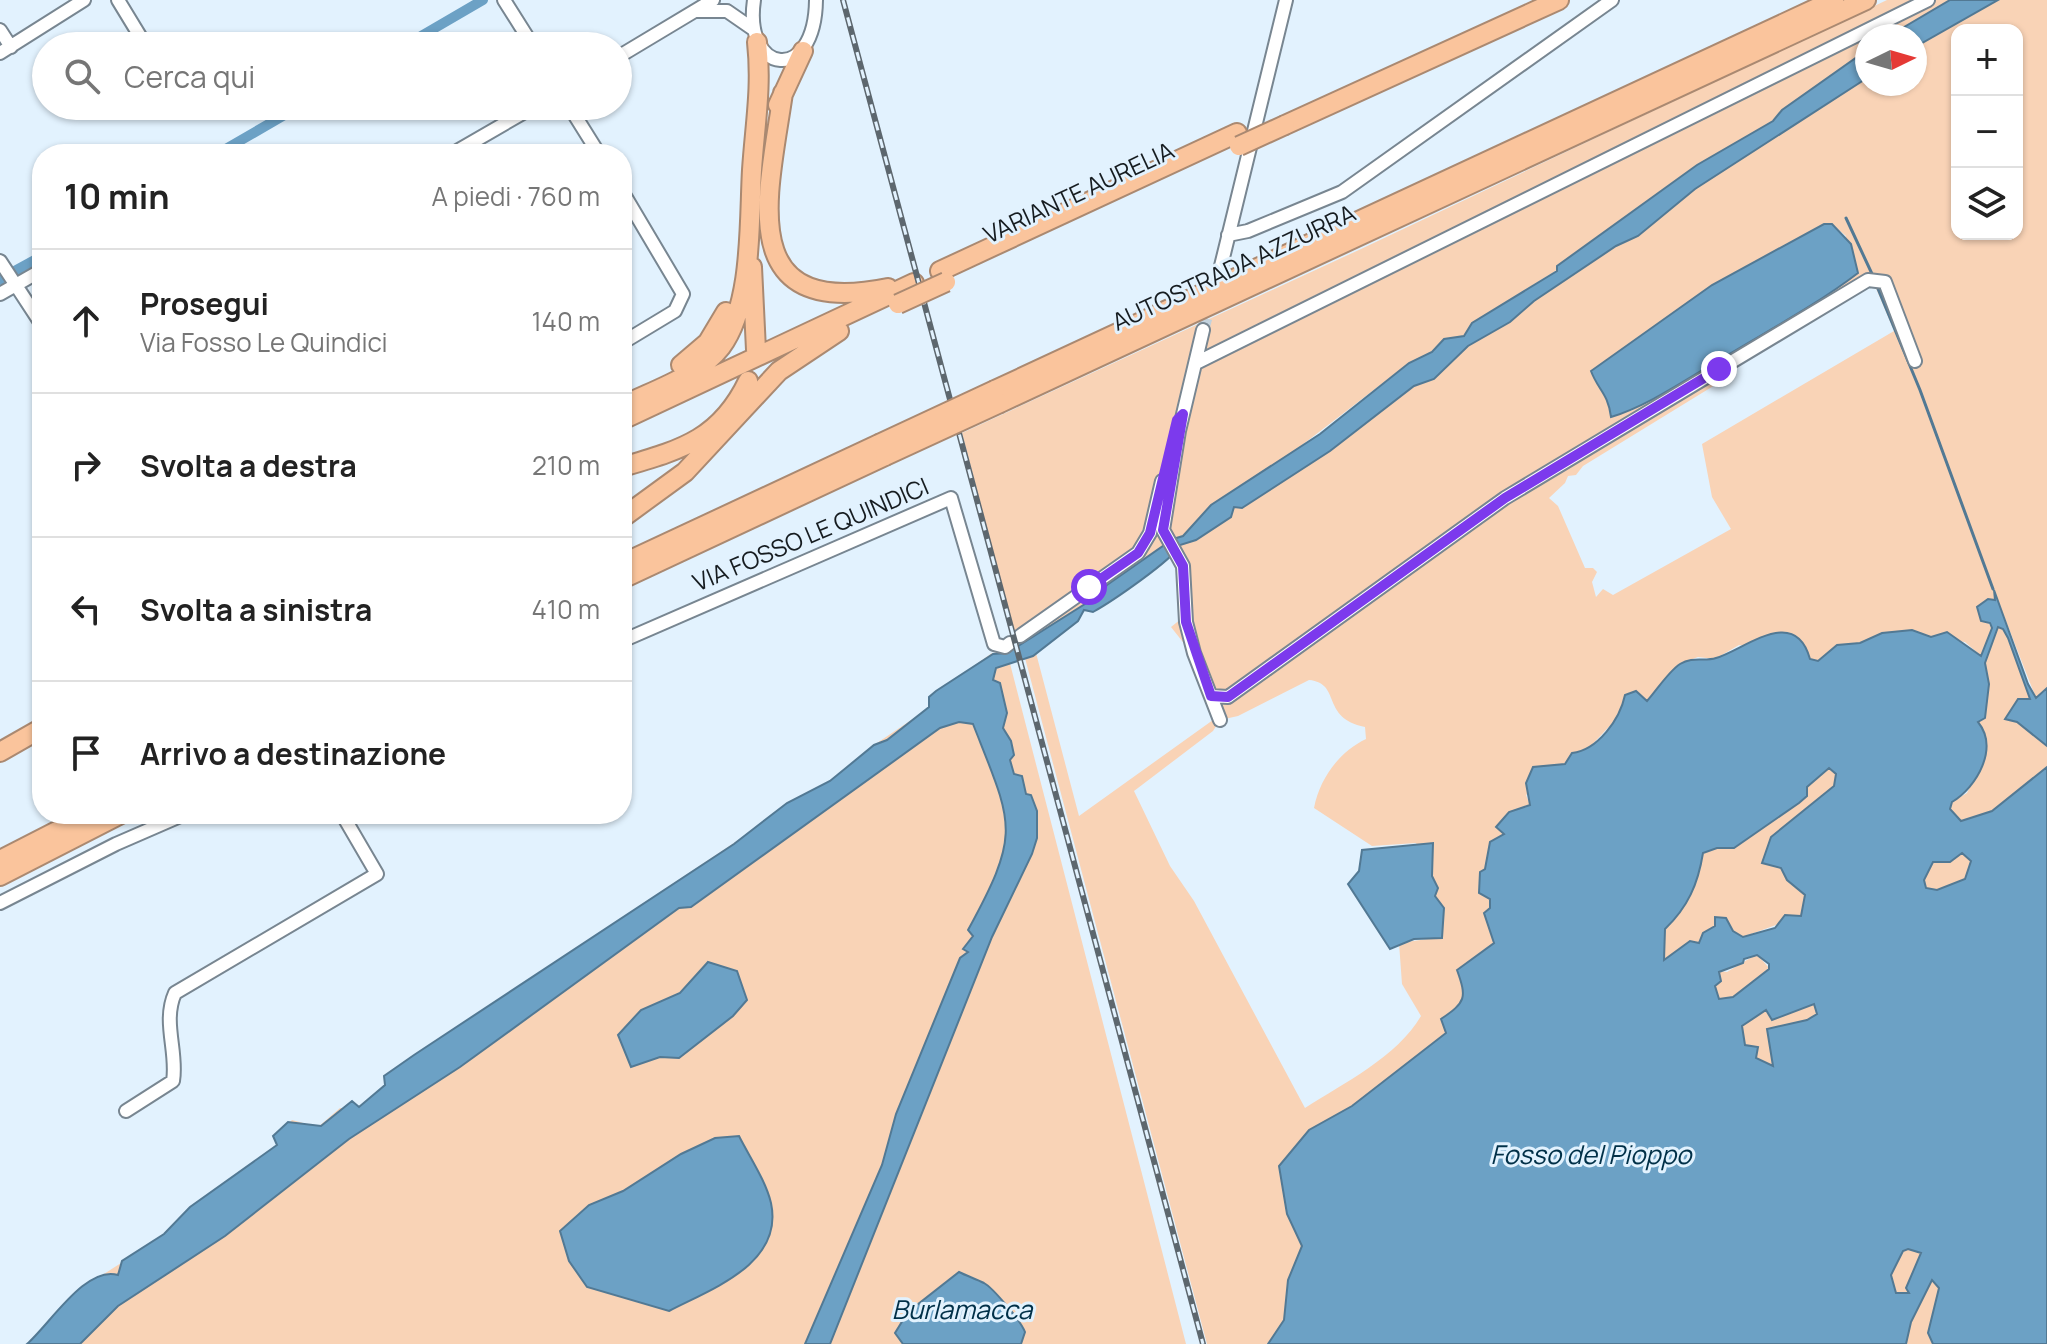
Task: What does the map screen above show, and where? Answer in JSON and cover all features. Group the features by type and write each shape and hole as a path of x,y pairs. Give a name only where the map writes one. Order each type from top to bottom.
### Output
{"highway":[{"name":"VARIANTE AURELIA","path":"1283,119 1530,0"},
{"name":"VARIANTE AURELIA","path":"632,415 1238,139 1559,0"},
{"name":"AUTOSTRADA AZZURRA","path":"632,574 882,450 1834,0"},
{"name":"AUTOSTRADA AZZURRA","path":"997,396 1866,0"},
{"path":"632,401 695,369 720,348 739,308 761,95 755,36"},
{"path":"752,204 769,131 803,51"},
{"path":"783,93 766,213 767,233 776,256 793,276 819,290 894,295"},
{"path":"749,232 756,350"},
{"path":"632,390 678,367 708,342 730,303 749,232"},
{"name":"VARIANTE AURELIA","path":"632,428 839,331 914,283 943,276"},
{"path":"632,511 685,472 779,371 839,331"},
{"path":"632,464 668,454 710,433 733,409 748,381"},
{"name":"AUTOSTRADA AZZURRA","path":"632,560 882,450"},
{"path":"0,752 32,734"},
{"path":"0,765 32,747"},
{"path":"0,860 70,824"},
{"path":"0,876 101,824"}],"street":[{"path":"33,32 84,0"},
{"path":"118,0 137,32"},
{"path":"632,49 713,0"},
{"path":"754,0 755,36"},
{"path":"694,11 727,11 755,36 765,53 779,59 794,58 803,51 813,30 816,0"},
{"path":"1221,266 1286,0"},
{"path":"1228,235 1248,231 1342,192 1612,0"},
{"path":"1198,362 1928,0"},
{"path":"506,1 525,32"},
{"path":"0,30 5,50 32,33"},
{"path":"469,144 511,120"},
{"path":"578,120 593,144"},
{"path":"632,207 681,287 682,301 675,311 632,337"},
{"path":"0,261 32,310"},
{"path":"0,294 32,276"},
{"path":"1211,696 1228,697 1505,498 1873,279 1885,282 1915,361"},
{"path":"1203,330 1198,362 1183,414 1163,530 1180,558 1186,622 1220,720"},
{"name":"VIA FOSSO LE QUINDICI","path":"632,637 951,498 994,644 1005,647 1138,553 1150,533 1177,420 1183,414"},
{"path":"0,903 162,824"},
{"path":"126,1111 173,1081 176,1066 169,1021 175,993 377,874 348,824"}],"shaded area":[{"path":"1887,0 1950,0 1909,24 1855,24 1855,58 1782,110 1773,121 1697,165 1557,266 1557,270 1472,323 1464,336 1444,339 1432,352 1409,363 1183,536 1173,539 1095,597 1018,646 962,433 1361,249"},
{"path":"1998,0 2047,0 2047,688 2036,698 1995,593 1986,620 1992,628 1981,656 1965,642 1931,637 1912,630 1882,633 1860,643 1837,645 1818,661 1739,645 1715,659 1698,657 1679,664 1646,701 1621,714 1586,751 1526,795 1530,805 1509,812 1496,827 1504,834 1486,860 1490,908 1484,913 1494,943 1457,970 1462,999 1441,1019 1446,1033 1352,1106 1309,1130 1288,1216 1302,1246 1288,1280 1284,1320 1268,1344 1207,1344 1025,658 1036,653 1079,816 1213,720 1186,646 1171,627 1186,615 1177,553 1180,545 1196,540 1230,517 1234,506 1274,487 1330,451 1415,386 1434,379 1468,346 1510,322 1534,301 1616,246 1638,236 1695,189 1855,86 1855,96 1927,96 1927,40 1951,27 1951,240 2023,240 2023,24 1956,24","holes":["1824,224 1832,224 1846,236 1832,293 1631,411 1610,404 1606,392 1678,310 1712,285","1872,279 1894,331 1702,444 1712,497 1731,529 1613,595 1603,589 1596,597 1592,582 1597,572 1593,568 1585,568 1558,506 1549,498 1568,476 1576,475 1583,466 1715,385 1721,375","1309,680 1325,687 1342,716 1351,723 1365,727 1366,739 1347,751 1332,767 1321,786 1314,808 1372,846 1416,843 1438,888 1435,896 1444,908 1442,937 1399,943 1402,984 1421,1016 1411,1031 1384,1057 1305,1108 1194,901 1170,866 1134,791 1213,731 1220,720 1238,716"]},
{"path":"1997,627 2003,629 2008,639 2030,700 2017,722 2047,746 2047,767 1992,811 1961,821 1950,809 1952,802 1967,793 1987,751 1978,722 1988,674 1984,663"},
{"path":"1007,652 1186,1344 30,1344 82,1288 157,1240 280,1144 273,1138 292,1120 318,1127 340,1108 359,1108 370,1102 386,1085 385,1075 755,829 786,803 831,781 874,745 929,708 930,697 992,653"},
{"path":"1829,768 1836,774 1834,786 1771,837 1763,863 1781,868 1787,880 1805,895 1801,916 1743,937 1733,931 1726,918 1716,917 1715,926 1699,943 1664,961 1665,928 1691,894 1703,853 1717,848 1734,848"},
{"path":"1962,853 1971,861 1965,879 1937,890 1926,888 1924,880 1933,862 1950,862"},
{"path":"1757,954 1769,968 1733,997 1719,999 1715,986 1721,981 1719,971 1727,972"},
{"path":"1815,1004 1817,1014 1807,1020 1767,1029 1773,1066 1760,1062 1750,1052 1742,1026 1765,1010 1772,1020"},
{"path":"1903,1251 1922,1252 1906,1287 1909,1293 1896,1293 1891,1275"},
{"path":"1932,1280 1939,1288 1928,1333 1933,1344 1906,1344 1911,1322"}],"water":[{"path":"1950,0 1998,0 1927,40 1927,24 1909,24"},
{"path":"1855,58 1855,86 1695,189 1638,236 1616,246 1534,301 1510,322 1468,346 1434,379 1414,386 1330,451 1242,508 1234,507 1231,517 1196,540 1180,545 1127,590 1093,612 1084,610 1078,621 1033,656 996,668 993,680 1000,683 1007,713 1003,728 1011,741 1014,755 1010,760 1014,774 1022,776 1026,794 1031,795 1037,811 1037,838 992,937 830,1344 805,1344 882,1165 896,1114 960,958 968,952 963,949 973,936 968,930 997,870 1004,848 1006,828 1003,808 973,724 959,722 940,728 691,907 679,908 460,1067 349,1139 225,1236 118,1306 80,1344 27,1344 81,1287 106,1274 118,1275 122,1261 164,1234 190,1207 277,1145 273,1136 288,1122 321,1126 352,1101 359,1107 385,1085 384,1076 734,844 787,803 830,781 874,745 887,740 929,707 929,697 936,691 993,654 1007,653 1096,597 1107,585 1173,539 1183,536 1211,505 1320,434 1409,363 1432,352 1444,339 1464,336 1472,323 1557,271 1557,266 1697,165 1773,121 1782,110"},
{"path":"1824,224 1832,224 1851,244 1858,273 1808,307 1668,391 1611,417 1608,402 1591,371 1712,285"},
{"name":"Fosso del Pioppo","path":"1994,590 2036,698 2047,688 2047,746 2017,722 2005,719 2018,699 2030,699 2008,638 1998,627 1985,663 1989,684 1985,718 1978,722 1984,732 1986,755 1977,777 1952,802 1950,809 1961,821 1992,811 2047,767 2047,1344 1933,1344 1928,1333 1939,1288 1932,1280 1911,1322 1906,1344 1268,1344 1284,1320 1288,1280 1302,1246 1287,1214 1279,1166 1309,1130 1352,1106 1446,1033 1441,1019 1462,999 1457,970 1494,943 1484,913 1490,908 1490,899 1479,893 1480,872 1485,869 1490,842 1504,834 1496,827 1509,812 1530,805 1526,783 1533,767 1565,764 1572,753 1591,746 1613,723 1625,695 1636,691 1647,701 1680,664 1689,660 1716,658 1768,635 1781,632 1793,635 1803,643 1810,659 1818,661 1837,645 1860,643 1882,633 1912,630 1931,637 1947,632 1981,656 1992,628 1990,623 1981,621 1977,607 1988,599 1995,600","holes":["1829,768 1836,774 1834,786 1771,837 1762,863 1781,868 1787,880 1805,895 1801,916 1785,915 1775,928 1743,937 1733,931 1726,918 1715,917 1715,926 1703,933 1699,943 1690,941 1664,960 1665,929 1691,894 1703,853 1717,848 1734,848 1799,803 1807,796 1807,787","1962,853 1971,861 1965,879 1937,890 1926,888 1924,880 1933,862 1950,862","1757,955 1769,964 1769,969 1733,997 1719,999 1715,986 1721,981 1719,972 1743,963 1744,959","1814,1004 1817,1014 1807,1020 1767,1029 1773,1066 1756,1058 1758,1047 1745,1045 1742,1026 1766,1010 1772,1020","1908,1249 1921,1253 1906,1288 1909,1293 1896,1293 1891,1275 1903,1251"]},
{"path":"1433,843 1432,876 1438,888 1435,896 1444,908 1442,938 1414,939 1390,949 1348,884 1359,871 1362,850"},
{"path":"708,962 737,971 747,1000 733,1016 679,1058 660,1057 631,1067 618,1035 641,1010 680,993"},
{"path":"739,1136 771,1203 772,1224 766,1243 756,1258 723,1283 669,1311 587,1287 569,1261 560,1231 589,1205 623,1191 681,1154 715,1138"},
{"name":"Burlamacca","path":"959,1272 994,1291 1025,1332 1021,1344 903,1344 895,1333 908,1312"}],"waterway":[{"path":"428,32 483,0"},
{"path":"234,144 276,120"},
{"path":"1846,218 1873,276"},
{"path":"13,272 32,262"},
{"path":"1876,284 1920,390 1993,589"}],"tunnel":[{"path":"1203,330 1221,266"}],"railway":[{"path":"843,0 1203,1344"}],"route":[{"path":"1089,587 1138,553 1150,533 1177,420 1183,414 1163,530 1183,566 1186,622 1194,653 1211,696 1228,697 1260,677 1505,498 1719,369"}]}
